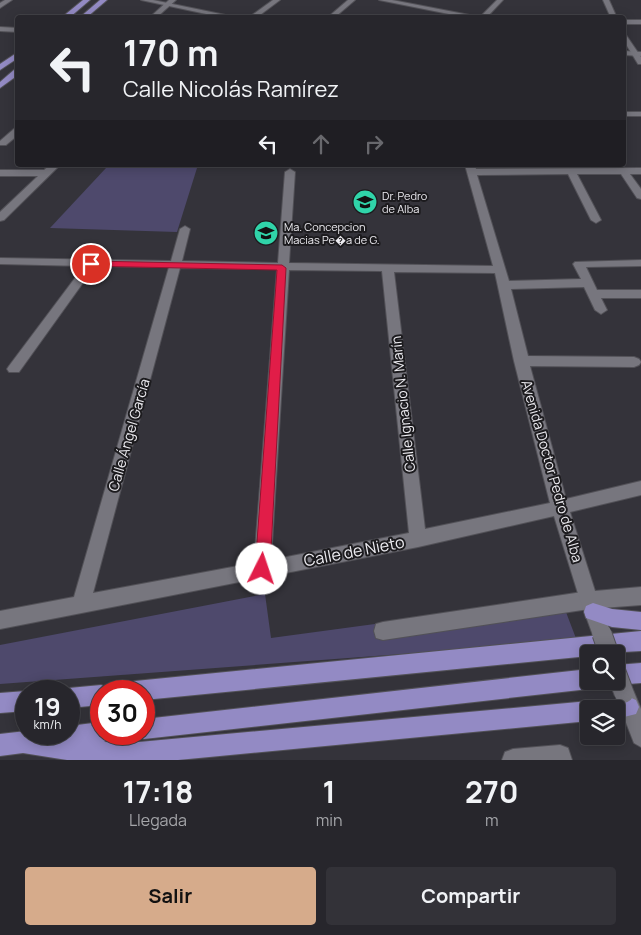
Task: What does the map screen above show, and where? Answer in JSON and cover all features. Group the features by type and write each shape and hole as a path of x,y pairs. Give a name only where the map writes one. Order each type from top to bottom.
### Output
{"main road":[{"path":"68,15 87,0"},
{"path":"86,15 104,0"},
{"path":"0,68 15,56"},
{"path":"0,86 15,74"},
{"path":"591,606 612,618 641,621"},
{"path":"155,689 641,641"},
{"path":"623,694 641,673"},
{"path":"155,727 580,680"},
{"path":"0,703 15,702"},
{"path":"41,745 84,752 128,754 580,712"},
{"path":"0,744 15,743"}],"street":[{"path":"0,6 10,0"},
{"path":"144,0 170,2 224,15"},
{"path":"255,15 277,0"},
{"path":"334,15 352,0"},
{"path":"382,0 466,15"},
{"path":"406,4 412,0"},
{"path":"485,15 500,0"},
{"path":"606,0 613,15"},
{"path":"155,15 170,2"},
{"path":"626,22 641,22"},
{"path":"0,29 15,30"},
{"path":"626,38 639,53 641,62"},
{"path":"626,53 639,53"},
{"path":"626,114 641,114"},
{"path":"1,142 15,132"},
{"path":"1,142 15,143"},
{"path":"0,218 53,167"},
{"path":"471,168 572,173 641,172"},
{"name":"Avenida Doctor Pedro de Alba","path":"471,168 500,270 521,361 560,508 591,606 606,645"},
{"path":"262,569 290,172"},
{"path":"624,172 641,196"},
{"path":"0,173 46,173"},
{"path":"572,173 596,220"},
{"name":"Calle Ángel García","path":"82,604 185,229"},
{"path":"0,262 388,270 500,270"},
{"path":"601,310 587,283 579,265 580,263 641,263"},
{"path":"14,369 91,264"},
{"name":"Calle Ignacio N. Marín","path":"388,270 418,539"},
{"path":"503,284 587,283"},
{"path":"594,294 641,294"},
{"path":"521,361 634,362"},
{"name":"Calle de Nieto","path":"0,620 418,539 641,488"},
{"path":"383,631 591,606 641,596"},
{"path":"623,694 641,736"},
{"path":"513,760 560,758"}],"shaded area":[{"path":"106,168 197,168 177,232 50,228"},
{"path":"265,594 271,638 561,599 577,641 54,680 15,680 15,683 0,684 0,645"}],"place":[{"name":"Dr. Pedro de Alba","path":"365,202"},
{"name":"Ma. Concepcion Macias Pe�a de G.","path":"266,233"}],"route":[{"path":"91,264 282,268 262,569"}]}
